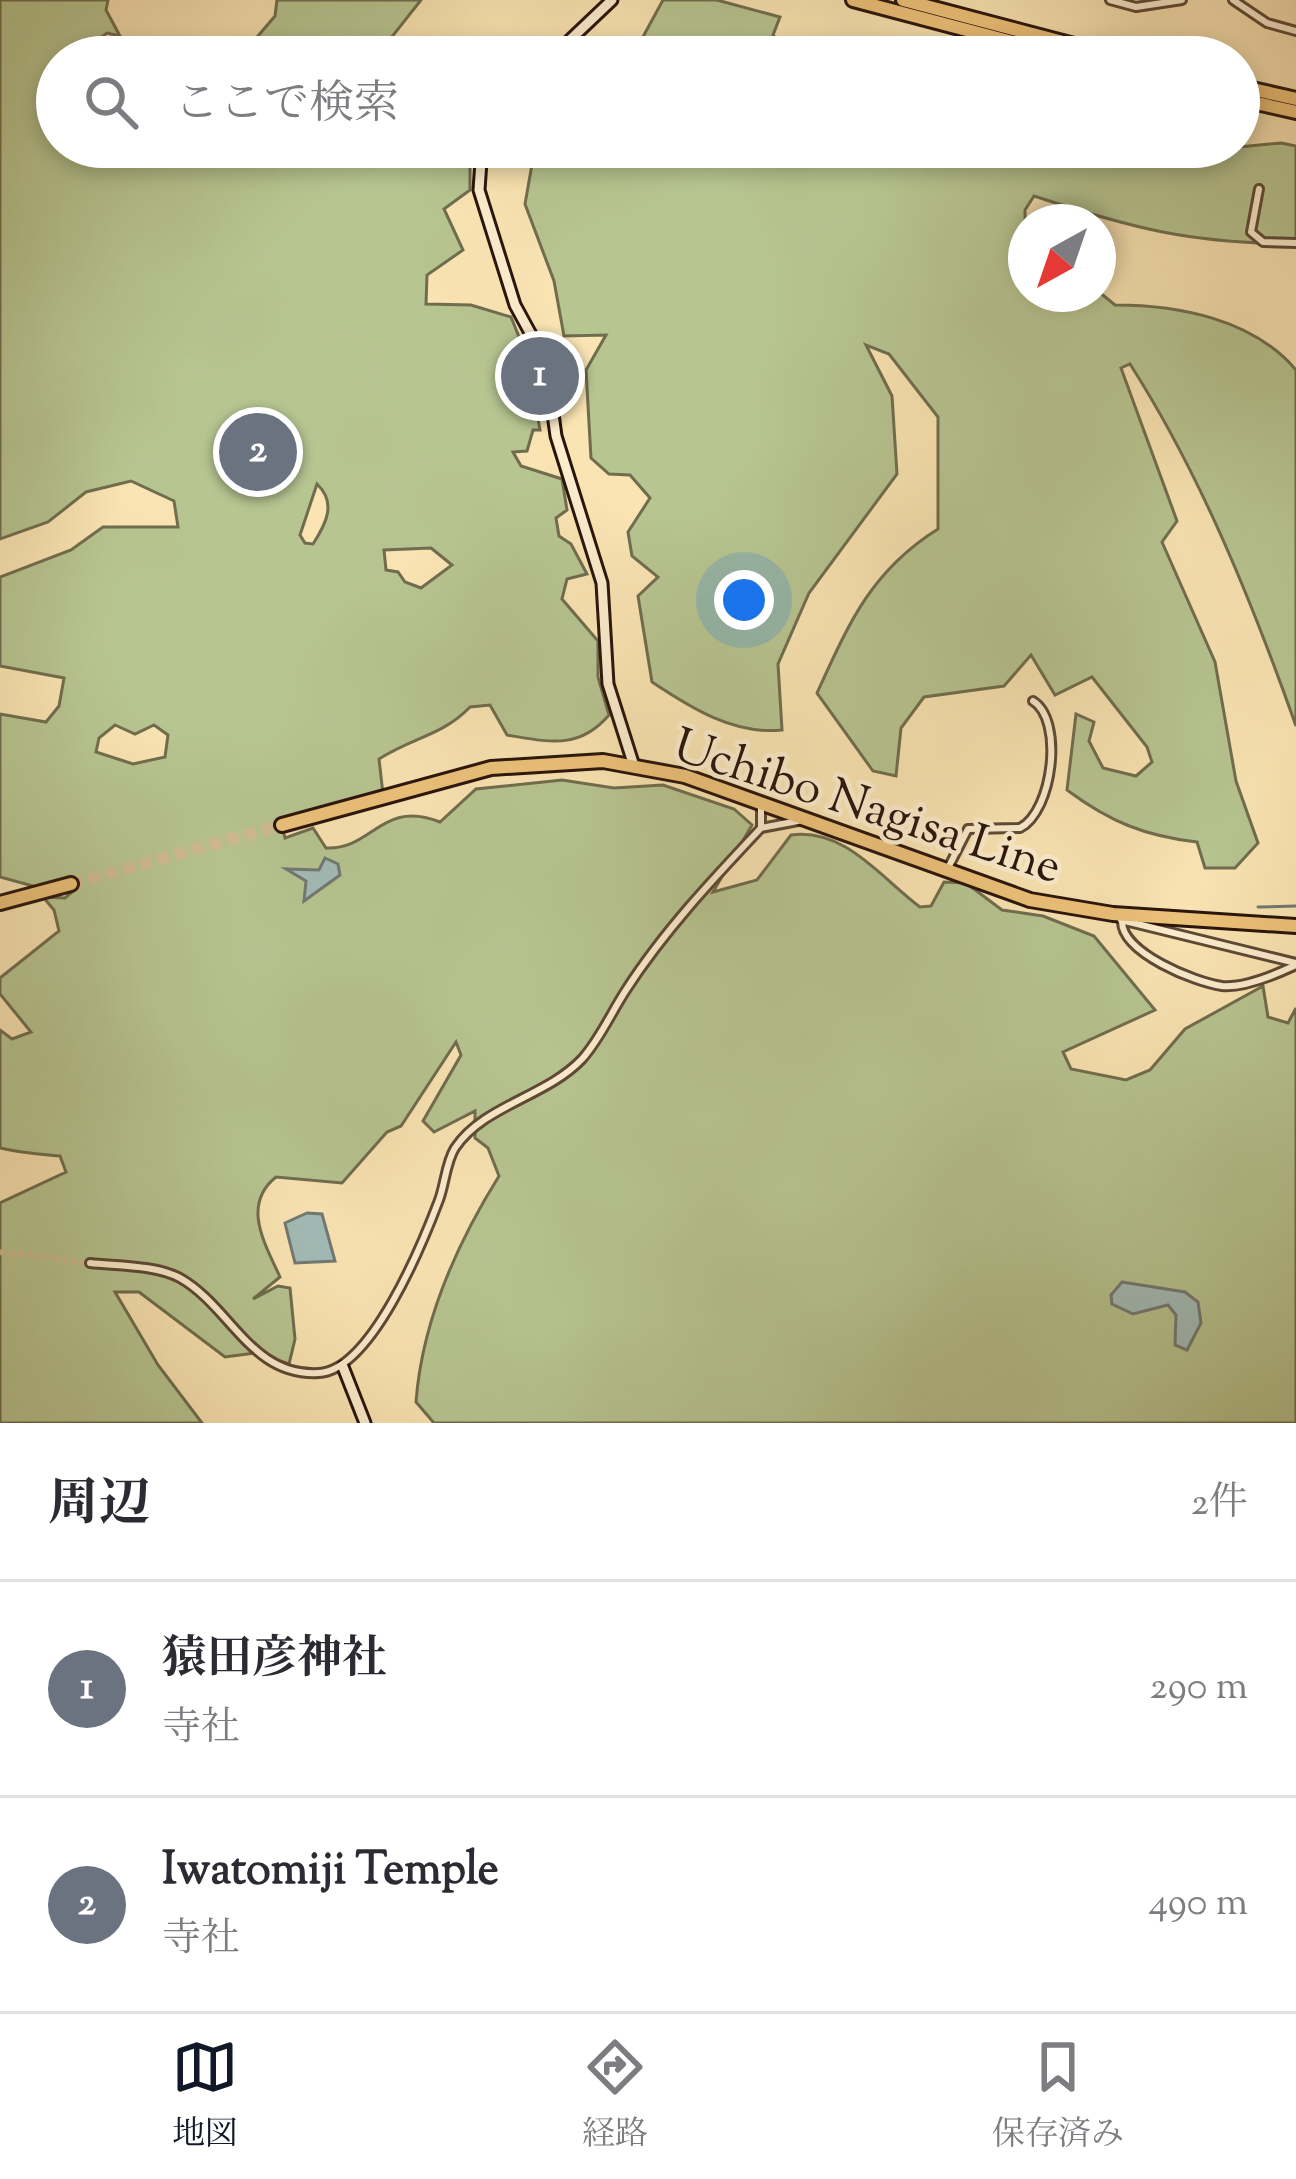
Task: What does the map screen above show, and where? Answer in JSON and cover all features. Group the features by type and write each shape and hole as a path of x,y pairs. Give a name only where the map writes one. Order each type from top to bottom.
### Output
{"highway":[{"path":"853,0 990,36"},
{"path":"903,0 1040,36"},
{"path":"1260,91 1296,99"},
{"path":"1260,104 1296,112"},
{"name":"Uchibo Nagisa Line","path":"282,826 490,768 560,761 634,766 685,776 1030,900 1118,918 1296,926"},
{"path":"0,904 71,884"}],"street":[{"path":"574,36 612,0"},
{"path":"1110,0 1136,7 1182,0"},
{"path":"1233,0 1267,23 1296,32"},
{"path":"480,168 478,190 515,305 545,362 556,436 602,583 608,684 634,766"},
{"path":"1258,189 1251,232 1263,242 1296,243"},
{"path":"947,872 957,842 968,829 1021,828 1044,804 1049,731 1046,711 1033,700"},
{"path":"761,803 761,828"},
{"path":"90,1263 178,1277 268,1361 289,1370 323,1373 344,1367 368,1343 384,1316 439,1201 453,1150 477,1125 539,1093 585,1056 682,916 761,828 810,821"},
{"path":"1118,918 1296,964"},
{"path":"1118,918 1127,937 1168,966 1222,986 1296,964"},
{"path":"344,1367 365,1423"}],"green space":[{"path":"0,0 108,0 106,10 120,36 36,36 36,168 470,168 470,190 444,209 463,250 427,275 426,304 471,305 511,317 527,357 540,430 533,430 527,451 513,452 521,466 562,479 567,510 556,518 559,536 571,544 587,574 567,579 562,599 598,641 598,677 609,715 575,739 550,741 507,735 490,705 470,707 449,724 379,759 383,794 280,819 285,838 313,828 326,848 342,847 404,817 440,822 476,789 562,780 614,788 663,785 734,809 752,825 713,892 757,880 791,835 810,835 861,857 920,907 931,906 944,882 966,883 1002,910 1043,916 1094,936 1155,1010 1063,1052 1071,1069 1126,1080 1150,1070 1185,1029 1263,986 1268,1017 1288,1023 1296,1008 1296,1423 434,1423 416,1402 425,1342 455,1256 499,1176 488,1148 475,1138 475,1111 434,1132 423,1121 461,1055 456,1042 401,1126 387,1132 342,1183 276,1177 266,1188 260,1200 259,1225 280,1277 253,1299 278,1286 290,1288 295,1339 289,1364 255,1353 225,1357 139,1292 115,1292 158,1365 202,1423 0,1423 0,1203 66,1172 60,1156 0,1148 0,1030 12,1039 31,1032 0,994 0,978 59,931 54,910 43,897 65,898 72,892 69,882 40,888 0,877 0,714 46,722 59,706 64,678 0,666 0,577 71,550 103,527 178,527 174,501 131,481 86,492 48,522 0,539","holes":["317,484 328,506 322,529 313,544 305,543 300,535","431,548 452,565 421,588 405,582 398,572 386,570 384,550","115,725 135,734 154,725 168,735 165,757 133,764 96,752 99,738"]},
{"path":"277,0 421,0 393,36 258,36 275,16"},
{"path":"663,0 717,0 780,17 774,36 643,36"},
{"path":"1260,145 1296,146 1296,244 1163,232 1116,220 1116,204 1060,204 1034,196 1029,204 1008,204 1008,312 1116,312 1116,305 1189,312 1258,338 1296,370 1296,726 1243,586 1202,495 1130,364 1121,368 1177,521 1162,542 1215,662 1236,781 1258,843 1235,868 1205,868 1197,842 1129,826 1067,790 1076,714 1094,722 1089,741 1103,768 1136,776 1152,762 1147,747 1092,677 1055,695 1031,655 1004,686 924,697 901,728 896,776 873,771 817,693 864,600 895,562 938,529 938,417 889,354 866,345 892,396 897,474 809,593 778,664 782,730 730,724 652,682 638,596 658,577 632,556 628,532 650,498 630,475 609,474 591,458 586,370 606,335 564,336 554,281 525,204 531,168 1260,168"}],"water":[{"path":"325,858 338,864 340,875 304,901 306,881 286,869 319,870"},
{"path":"307,1213 322,1214 335,1261 295,1263 285,1223"},
{"path":"1122,1282 1185,1292 1198,1302 1201,1323 1187,1350 1175,1345 1176,1315 1168,1305 1133,1314 1112,1304 1111,1295"}],"waterway":[{"path":"1258,907 1296,906"}],"tunnel":[{"path":"71,884 282,825"},
{"path":"0,1252 90,1263"}],"place":[{"name":"猿田彦神社","path":"540,376"},
{"name":"Iwatomiji Temple","path":"258,452"}]}
